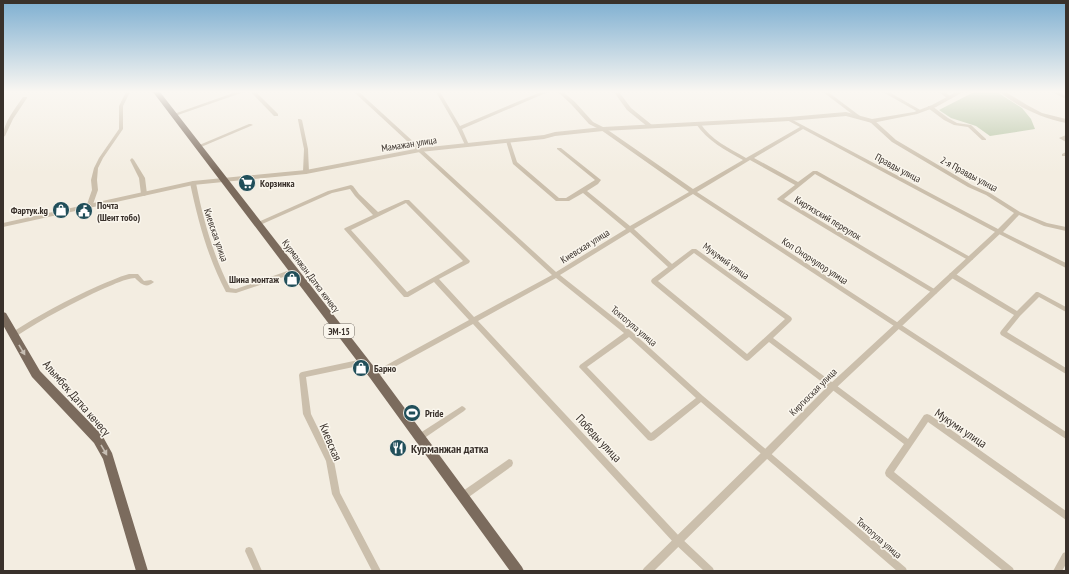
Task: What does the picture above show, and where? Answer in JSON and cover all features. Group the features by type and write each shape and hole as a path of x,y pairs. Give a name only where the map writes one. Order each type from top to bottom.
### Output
{"main road":[{"name":"Курманжан Датка көчөсү","path":"176,119 199,146 293,271 374,375 518,571"},
{"name":"Алымбек Датка көчөсү","path":"3,316 36,374 98,439 108,457 142,571"}],"street":[{"path":"3,121 10,119"},
{"path":"3,136 10,119"},
{"path":"90,207 95,190 94,180 96,168 121,129 121,119"},
{"name":"Токтогула улица","path":"386,119 556,275 629,333 701,398 903,571"},
{"path":"454,119 466,145"},
{"path":"459,128 481,119"},
{"name":"Коп Онорчулор улица","path":"587,119 591,123 603,129 692,191 1066,436"},
{"path":"641,119 650,126"},
{"name":"Мамажан улица","path":"3,226 192,183 306,172 420,150 603,129 789,119"},
{"name":"Правды улица","path":"789,119 999,232 1066,266"},
{"name":"Мамажан улица","path":"866,119 872,121"},
{"path":"872,121 883,119"},
{"path":"946,119 956,124 969,126 984,139"},
{"path":"300,120 306,150 306,172"},
{"name":"2-я Правды улица","path":"872,121 894,141 970,186 988,194 1018,213 1046,225 1066,229"},
{"path":"698,124 703,132 710,138 798,184"},
{"path":"199,146 251,125"},
{"name":"Киевская улица","path":"374,375 473,319 556,275 692,191 803,127"},
{"path":"1066,136 1061,138 1066,141"},
{"path":"508,141 515,163 558,200 567,200 584,191 598,180 558,149"},
{"path":"132,160 142,178 144,194"},
{"name":"Киргизский переулок","path":"934,292 780,199 815,172 970,259"},
{"name":"Киевская улица","path":"192,183 198,208 215,260 228,290 236,291 293,271"},
{"path":"258,224 330,192 351,187 357,195 378,215"},
{"path":"584,191 630,229 672,267"},
{"path":"407,201 467,261 435,279 406,295 347,229 407,201"},
{"path":"999,232 1018,213"},
{"name":"Киргизская улица","path":"647,571 833,386 999,232"},
{"name":"Мукумий улица","path":"694,250 788,319 747,358 654,280 672,267 694,250"},
{"path":"952,275 1018,314"},
{"path":"13,335 54,309 80,296 126,278 136,276 143,283 151,282"},
{"name":"Победы улица","path":"435,279 677,540 710,571"},
{"path":"1066,310 1038,294 1003,332 1066,371"},
{"path":"629,333 582,367 650,438 701,398"},
{"path":"768,338 908,443"},
{"name":"Киевская","path":"363,362 302,375 307,414 330,461 336,494 377,571"},
{"path":"420,437 462,409"},
{"name":"Мукуми улица","path":"1010,571 888,473 927,417 1066,516"},
{"path":"463,496 509,463"},
{"path":"249,551 258,571"},
{"path":"1057,571 1065,562"}],"green space":[{"path":"953,119 1031,119 1035,129 990,136 976,126"}],"place":[{"name":"Корзинка","path":"247,183"},
{"name":"Фартук.kg","path":"61,210"},
{"name":"Почта (Шеит тобо)","path":"84,211"},
{"name":"Шина монтаж","path":"292,279"},
{"name":"Барно","path":"361,368"},
{"name":"Pride","path":"412,413"},
{"name":"Курманжан датка","path":"398,448"}]}
